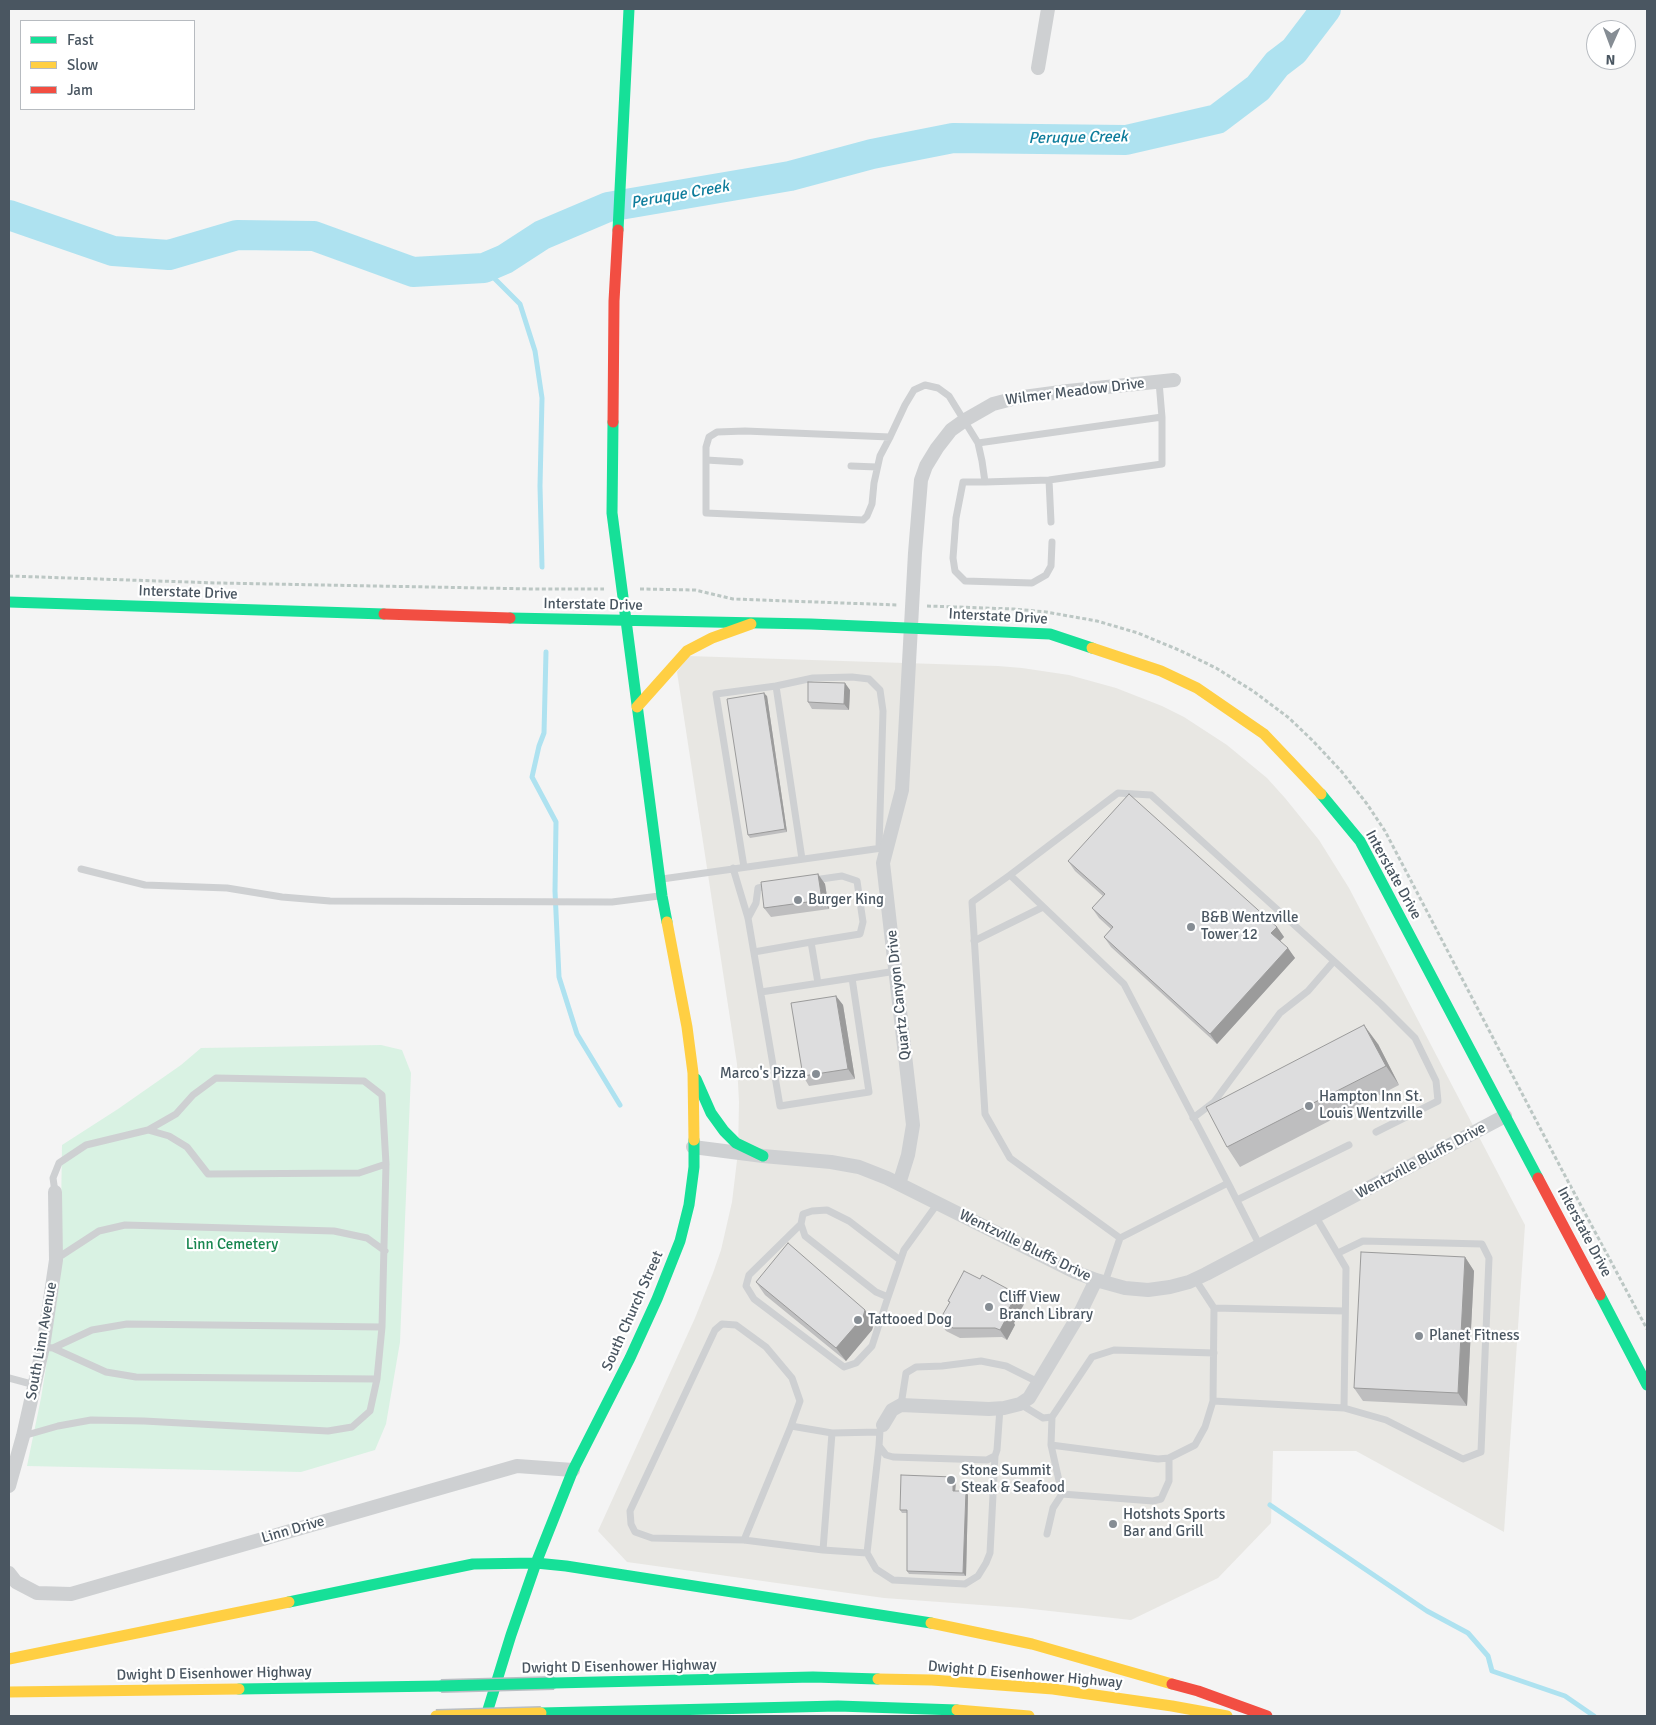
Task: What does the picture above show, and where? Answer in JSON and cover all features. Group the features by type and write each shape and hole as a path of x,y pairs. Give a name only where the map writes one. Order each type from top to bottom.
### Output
{"main road":[{"name":"South Church Street","path":"486,1716 536,1563 573,1470 630,1358 657,1299 680,1241 689,1205 694,1167 693,1073 687,1027 662,896 612,513 614,301 629,9"},
{"name":"Interstate Drive","path":"9,602 911,628 1050,634 1161,670 1197,688 1264,734 1311,782 1360,841 1647,1385"},
{"path":"637,707 687,651 712,638 751,624"},
{"path":"693,1073 711,1113 724,1130 736,1143 763,1156"},
{"path":"9,1659 473,1564 536,1563 888,1614 966,1629 1032,1644 1198,1691 1267,1716"},
{"name":"Dwight D Eisenhower Highway","path":"9,1692 441,1686 813,1677 923,1680 1053,1690 1172,1706 1227,1716"},
{"path":"428,1716 838,1706 956,1710 1028,1716"}],"street":[{"path":"1038,68 1048,9"},
{"name":"Wilmer Meadow Drive","path":"911,628 914,553 921,480 936,448 951,430 993,404 1016,398 1174,380"},
{"name":"Quartz Canyon Drive","path":"899,1184 908,1155 913,1125 883,848 902,790 911,628"},
{"name":"Wentzville Bluffs Drive","path":"693,1147 831,1162 859,1167 899,1184 1075,1272 1125,1288 1148,1290 1170,1287 1195,1279 1505,1116"},
{"name":"South Linn Avenue","path":"9,1486 35,1386 48,1348 56,1260 56,1192"},
{"path":"881,1428 892,1410 901,1405 989,1409 1020,1404 1029,1398 1101,1281"},
{"name":"Linn Drive","path":"12,1577 37,1593 71,1594 517,1466 573,1470"}],"lane":[{"path":"1052,542 1051,566 1046,575 1032,583 965,581 955,571 953,558 956,518 963,482 1048,480 1162,464 1162,417 1159,382"},
{"path":"890,437 745,431 717,432 709,437 706,448 706,513 863,520 867,516 872,504 880,456 890,437 909,397 914,390 925,385 938,388 949,396 965,420 978,443 984,482"},
{"path":"978,443 1162,417"},
{"path":"706,460 740,462"},
{"path":"851,466 877,467"},
{"path":"1048,480 1051,522"},
{"path":"660,879 883,848 884,712 880,690 869,679 852,677 813,678 776,686 716,694 744,867"},
{"path":"776,686 802,859"},
{"path":"1120,1238 1010,1158 986,1114 972,902 1118,793 1151,795 1381,1004 1415,1038 1436,1080 1438,1101 1376,1132"},
{"path":"733,868 748,918 780,1106 869,1092 852,978"},
{"path":"82,869 145,885 227,888 282,897 330,901 612,902 662,896"},
{"path":"1010,875 1124,984 1260,1246"},
{"path":"754,952 860,934 863,922 857,882 842,876 805,881"},
{"path":"748,918 756,903 758,888 777,885"},
{"path":"974,941 1043,907"},
{"path":"812,942 818,983"},
{"path":"1194,1118 1214,1102 1280,1013 1308,991 1334,961"},
{"path":"760,992 896,971"},
{"path":"23,1436 58,1426 91,1420 328,1431 352,1427 370,1411 377,1379 382,1327 386,1164 382,1095 364,1081 216,1078 193,1095 176,1114 148,1130 86,1145 59,1163 53,1178 56,1192"},
{"path":"148,1130 169,1136 187,1148 208,1174 359,1173 386,1164"},
{"path":"1237,1200 1350,1145"},
{"path":"1101,1281 1120,1238 1228,1183"},
{"path":"801,1224 749,1275 746,1286 754,1299 844,1367 856,1363 872,1346 904,1250 938,1203"},
{"path":"888,1297 876,1292 805,1236 801,1224 803,1214 827,1210 849,1222 900,1260"},
{"path":"1316,1216 1346,1268 1344,1408"},
{"path":"56,1260 99,1231 125,1225 334,1231 367,1238 385,1251"},
{"path":"1213,1401 1344,1408 1386,1420 1463,1459 1481,1452 1489,1258 1482,1244 1363,1241 1338,1253"},
{"path":"1051,1445 1158,1459 1169,1458 1196,1445 1205,1427 1213,1401 1214,1308 1195,1279"},
{"path":"1214,1308 1345,1312"},
{"path":"48,1348 92,1330 127,1324 382,1327"},
{"path":"744,1540 800,1401 792,1378 766,1347 736,1325 722,1324 715,1330 630,1511 631,1524 635,1532 652,1538 744,1540 824,1550 867,1553"},
{"path":"48,1348 106,1372 136,1376 377,1379"},
{"path":"1047,1534 1053,1508 1062,1494 1051,1445 1052,1418 1092,1357 1114,1350 1214,1353"},
{"path":"901,1405 906,1373 916,1367 981,1361 1006,1366 1038,1382"},
{"path":"9,1378 35,1386"},
{"path":"1020,1404 1043,1418 1052,1418"},
{"path":"791,1426 832,1433 881,1428 867,1553 876,1569 893,1580 965,1584 978,1576 990,1553 995,1456 1000,1408"},
{"path":"824,1550 832,1433"},
{"path":"879,1446 886,1455 893,1457 987,1460 995,1456"},
{"path":"1062,1494 1161,1499 1169,1481 1169,1458"}],"path":[{"path":"9,576 218,583 580,589"},
{"path":"648,589 695,590 733,599 1014,609 1046,612 1098,622 1138,633 1179,650 1231,677 1253,691 1289,718 1342,772 1367,804 1384,831 1647,1328"}],"shaded area":[{"path":"688,656 998,666 1069,675 1116,688 1184,717 1227,745 1267,778 1319,840 1349,888 1525,1225 1504,1532 1356,1451 1273,1451 1271,1523 1218,1578 1131,1620 1023,1608 884,1598 627,1562 598,1531 695,1318 713,1273 721,1250 732,1202 738,1152 739,1102 737,1064 677,672"}],"green space":[{"name":"Linn Cemetery","path":"381,1045 402,1050 411,1073 400,1342 386,1424 375,1450 301,1472 27,1466 41,1398 60,1281 62,1145 118,1109 181,1065 201,1048"}],"building":[{"path":"808,682 845,683 844,704 808,702"},
{"path":"764,693 785,829 748,835 727,699"},
{"name":"B&B Wentzville Tower 12","path":"1129,794 1277,927 1271,933 1288,948 1210,1034 1104,937 1113,927 1092,908 1105,894 1068,861"},
{"path":"818,874 822,900 764,908 761,882"},
{"path":"836,996 848,1069 803,1076 791,1003"},
{"path":"1364,1025 1386,1066 1227,1147 1206,1107"},
{"path":"788,1243 865,1310 863,1317 836,1348 756,1282"},
{"name":"Planet Fitness","path":"1361,1252 1465,1257 1458,1393 1354,1388"},
{"name":"Cliff View Branch Library","path":"964,1271 980,1279 982,1275 1017,1294 1000,1330 995,1328 953,1328 939,1321"},
{"path":"901,1475 953,1477 953,1491 966,1491 963,1573 907,1571 907,1510 900,1510"}],"waterway":[{"name":"Peruque Creek","path":"9,215 113,251 169,255 237,235 314,236 413,272 484,268 505,259 542,235 608,207 790,176 872,154 953,138 1126,140 1217,119 1258,88 1277,64 1294,51 1326,9"},
{"path":"484,268 520,304 535,351 542,398 540,486 542,567"},
{"path":"546,652 544,733 532,777 556,822 555,891 559,977 577,1034 620,1105"},
{"path":"1270,1505 1427,1611 1468,1633 1488,1656 1492,1671 1565,1696 1594,1716"}],"traffic: fast":[{"path":"618,230 629,9"},
{"path":"613,422 612,513 667,922"},
{"path":"9,602 384,614"},
{"path":"510,618 811,624 1050,634 1092,648"},
{"path":"1321,794 1360,841 1538,1178"},
{"path":"696,1079 711,1113 724,1131 736,1143 763,1156"},
{"path":"486,1716 536,1563 573,1470 630,1358 657,1299 680,1241 689,1205 694,1167 694,1140"},
{"path":"1600,1295 1647,1385"},
{"path":"289,1602 473,1564 536,1563 566,1566 931,1623"},
{"path":"554,1683 813,1677 878,1679"},
{"path":"441,1686 554,1683"},
{"path":"239,1689 441,1686"},
{"path":"541,1713 838,1706 957,1710"}],"traffic: slow":[{"path":"637,707 687,651 712,638 751,624"},
{"path":"1092,648 1161,671 1197,688 1264,734 1321,794"},
{"path":"667,922 687,1027 693,1073 694,1140"},
{"path":"9,1659 289,1602"},
{"path":"931,1623 1032,1644 1172,1684"},
{"path":"878,1679 932,1680 1053,1689 1227,1716"},
{"path":"9,1692 239,1689"},
{"path":"957,1710 1029,1716"},
{"path":"436,1716 541,1713"}],"traffic: jam":[{"path":"613,422 614,301 618,230"},
{"path":"384,614 510,618"},
{"path":"1538,1178 1600,1295"},
{"path":"1172,1684 1198,1691 1267,1716"}],"place":[{"name":"Burger King","path":"798,900"},
{"name":"B&B Wentzville Tower 12","path":"1191,927"},
{"name":"Marco's Pizza","path":"816,1074"},
{"name":"Hampton Inn St. Louis Wentzville","path":"1309,1106"},
{"name":"Cliff View Branch Library","path":"989,1307"},
{"name":"Tattooed Dog","path":"858,1320"},
{"name":"Planet Fitness","path":"1419,1336"},
{"name":"Stone Summit Steak & Seafood","path":"951,1480"},
{"name":"Hotshots Sports Bar and Grill","path":"1113,1524"}]}
